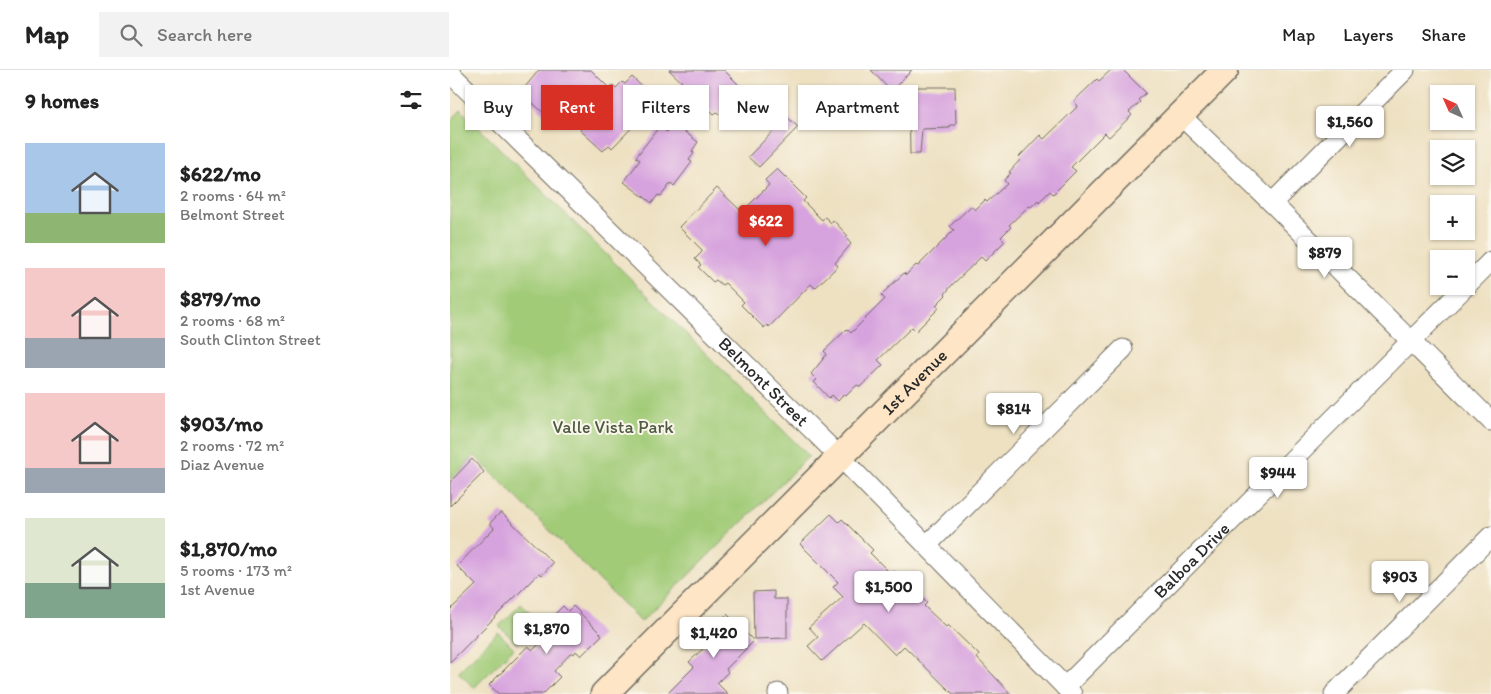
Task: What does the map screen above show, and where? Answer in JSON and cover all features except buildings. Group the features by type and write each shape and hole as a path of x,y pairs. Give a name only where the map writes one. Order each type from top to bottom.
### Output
{"street":[{"name":"1st Avenue","path":"604,694 1224,70"},
{"path":"1272,203 1405,70"},
{"name":"Belmont Street","path":"450,72 839,456 1069,690"},
{"path":"1180,115 1272,203 1491,421"},
{"name":"Balboa Drive","path":"1069,690 1491,261"},
{"path":"927,545 1124,350"},
{"path":"1334,694 1491,536"}],"green space":[{"name":"Valle Vista Park","path":"461,110 465,114 465,130 481,130 809,456 641,622 475,456 450,480 450,121"},
{"path":"521,604 539,622 517,644 499,626"},
{"path":"498,632 514,648 474,688 458,672"}]}
